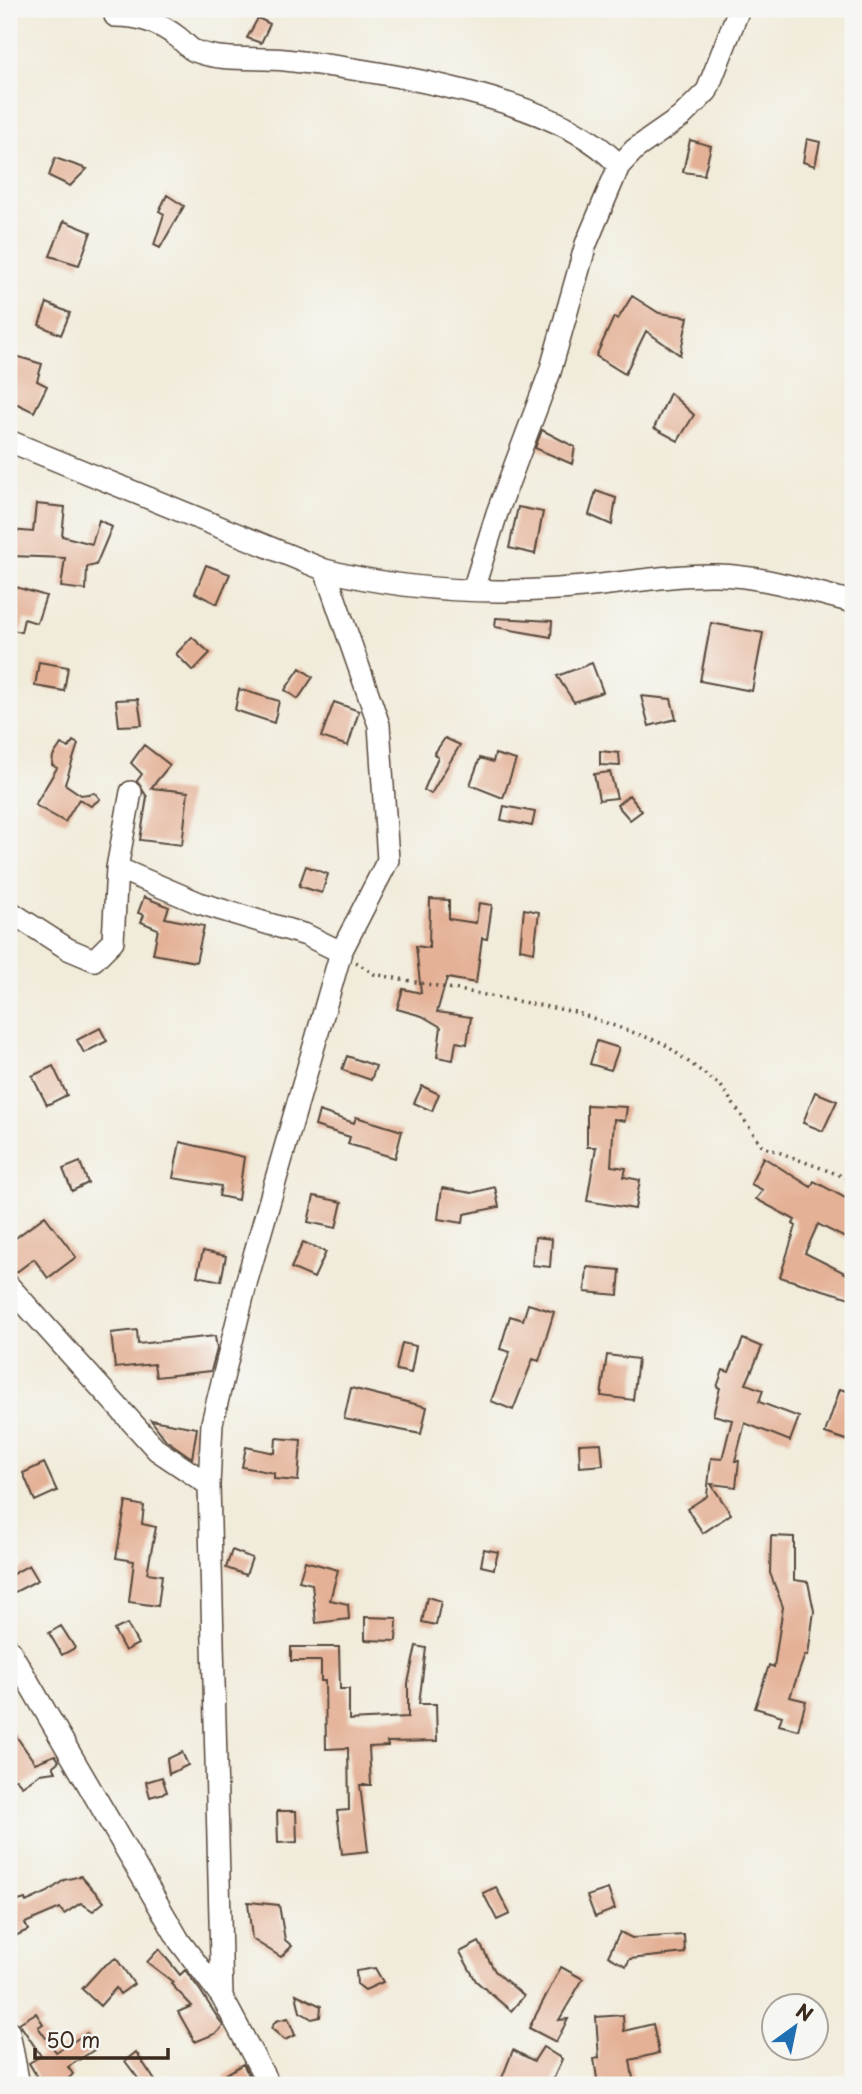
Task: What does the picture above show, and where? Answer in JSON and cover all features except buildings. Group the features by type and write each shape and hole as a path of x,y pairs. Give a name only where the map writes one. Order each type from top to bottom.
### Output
{"street":[{"path":"473,590 497,513 550,372 570,293 586,244 619,166 635,149 681,117 707,91 739,9"},
{"path":"115,16 131,16 157,23 194,51 380,75 507,102 578,131 608,153 619,166"},
{"path":"9,441 325,570 416,589 557,589 716,575 764,579 853,602"},
{"path":"222,1997 209,1485 212,1423 247,1280 341,952 388,860 379,725 325,570"},
{"path":"9,911 68,949 94,960 113,940 117,868 131,792"},
{"path":"117,868 199,903 306,935 341,952"},
{"path":"9,1286 157,1450 209,1485"},
{"path":"9,1648 180,1942 222,1997 269,2085"},
{"path":"9,2032 19,2085"}],"path":[{"path":"341,952 374,974 575,1012 663,1043 721,1086 762,1146 853,1180"}]}
